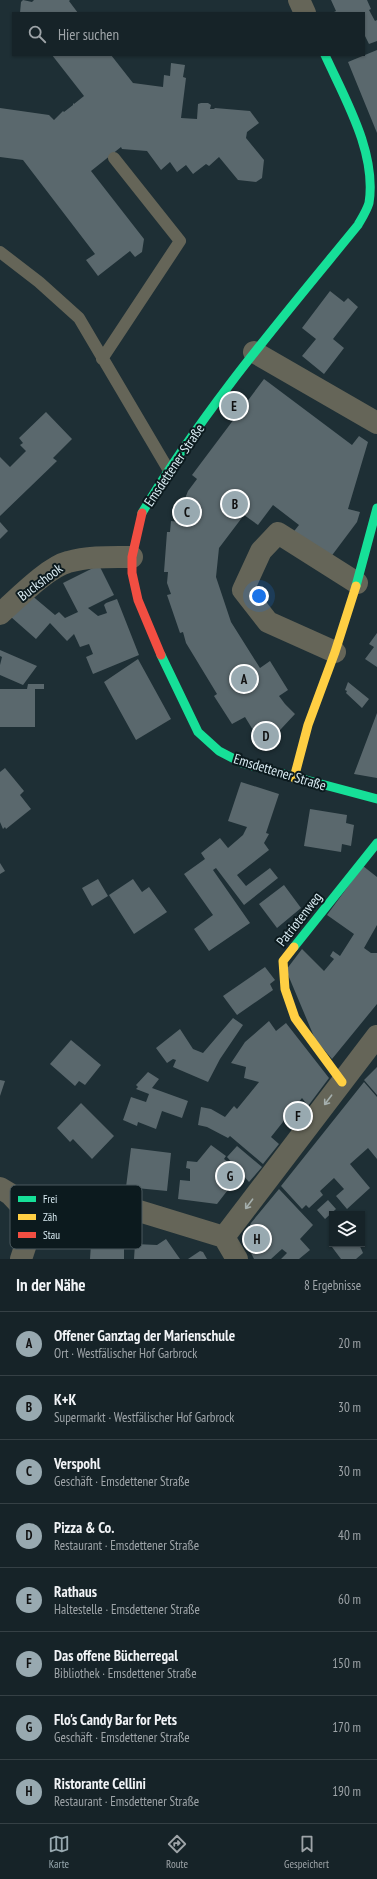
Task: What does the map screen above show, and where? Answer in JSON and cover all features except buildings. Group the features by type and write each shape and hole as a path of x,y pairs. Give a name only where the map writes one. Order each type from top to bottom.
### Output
{"street":[{"path":"299,0 305,12"},
{"name":"Emsdettener Straße","path":"324,56 362,135 372,171 373,203 358,225 254,352 168,469 140,516 132,557 132,574 138,600 157,647 198,732 219,751 242,763 377,799"},
{"path":"254,352 377,423"},
{"path":"294,778 308,725 335,652 357,583 377,508"},
{"path":"335,652 268,622 243,590 261,551 278,533 357,583"},
{"name":"Buckshook","path":"0,614 48,573 67,562 94,558 132,557"},
{"name":"Patriotenweg","path":"342,1082 296,1018 285,989 283,961 377,842"},
{"path":"224,1237 377,1036"},
{"path":"0,1188 10,1194"},
{"path":"142,1212 224,1237 237,1259"},
{"path":"21,1259 24,1249"}],"lane":[{"path":"102,359 180,241 114,158"},
{"path":"0,252 39,282 80,318 102,359 168,469"}],"traffic: fast":[{"path":"142,513 166,475 217,401 272,330 358,225 368,206 370,184 364,146 350,108 325,56"},
{"path":"356,586 377,508"},
{"path":"161,655 198,732 219,751 242,763 377,799"},
{"path":"294,947 377,843"}],"traffic: slow":[{"path":"294,778 308,725 335,652 356,586"},
{"path":"294,947 283,961 285,989 295,1018 342,1082"}],"traffic: jam":[{"path":"142,513 132,557 132,573 138,600 161,655"}],"place":[{"name":"Rathaus","path":"234,406"},
{"name":"K+K","path":"235,504"},
{"name":"Verspohl","path":"187,512"},
{"name":"Offener Ganztag der Marienschule","path":"244,679"},
{"name":"Pizza & Co.","path":"266,736"},
{"name":"Das offene Bücherregal","path":"298,1116"},
{"name":"Flo's Candy Bar for Pets","path":"230,1176"},
{"name":"Ristorante Cellini","path":"257,1239"}]}
